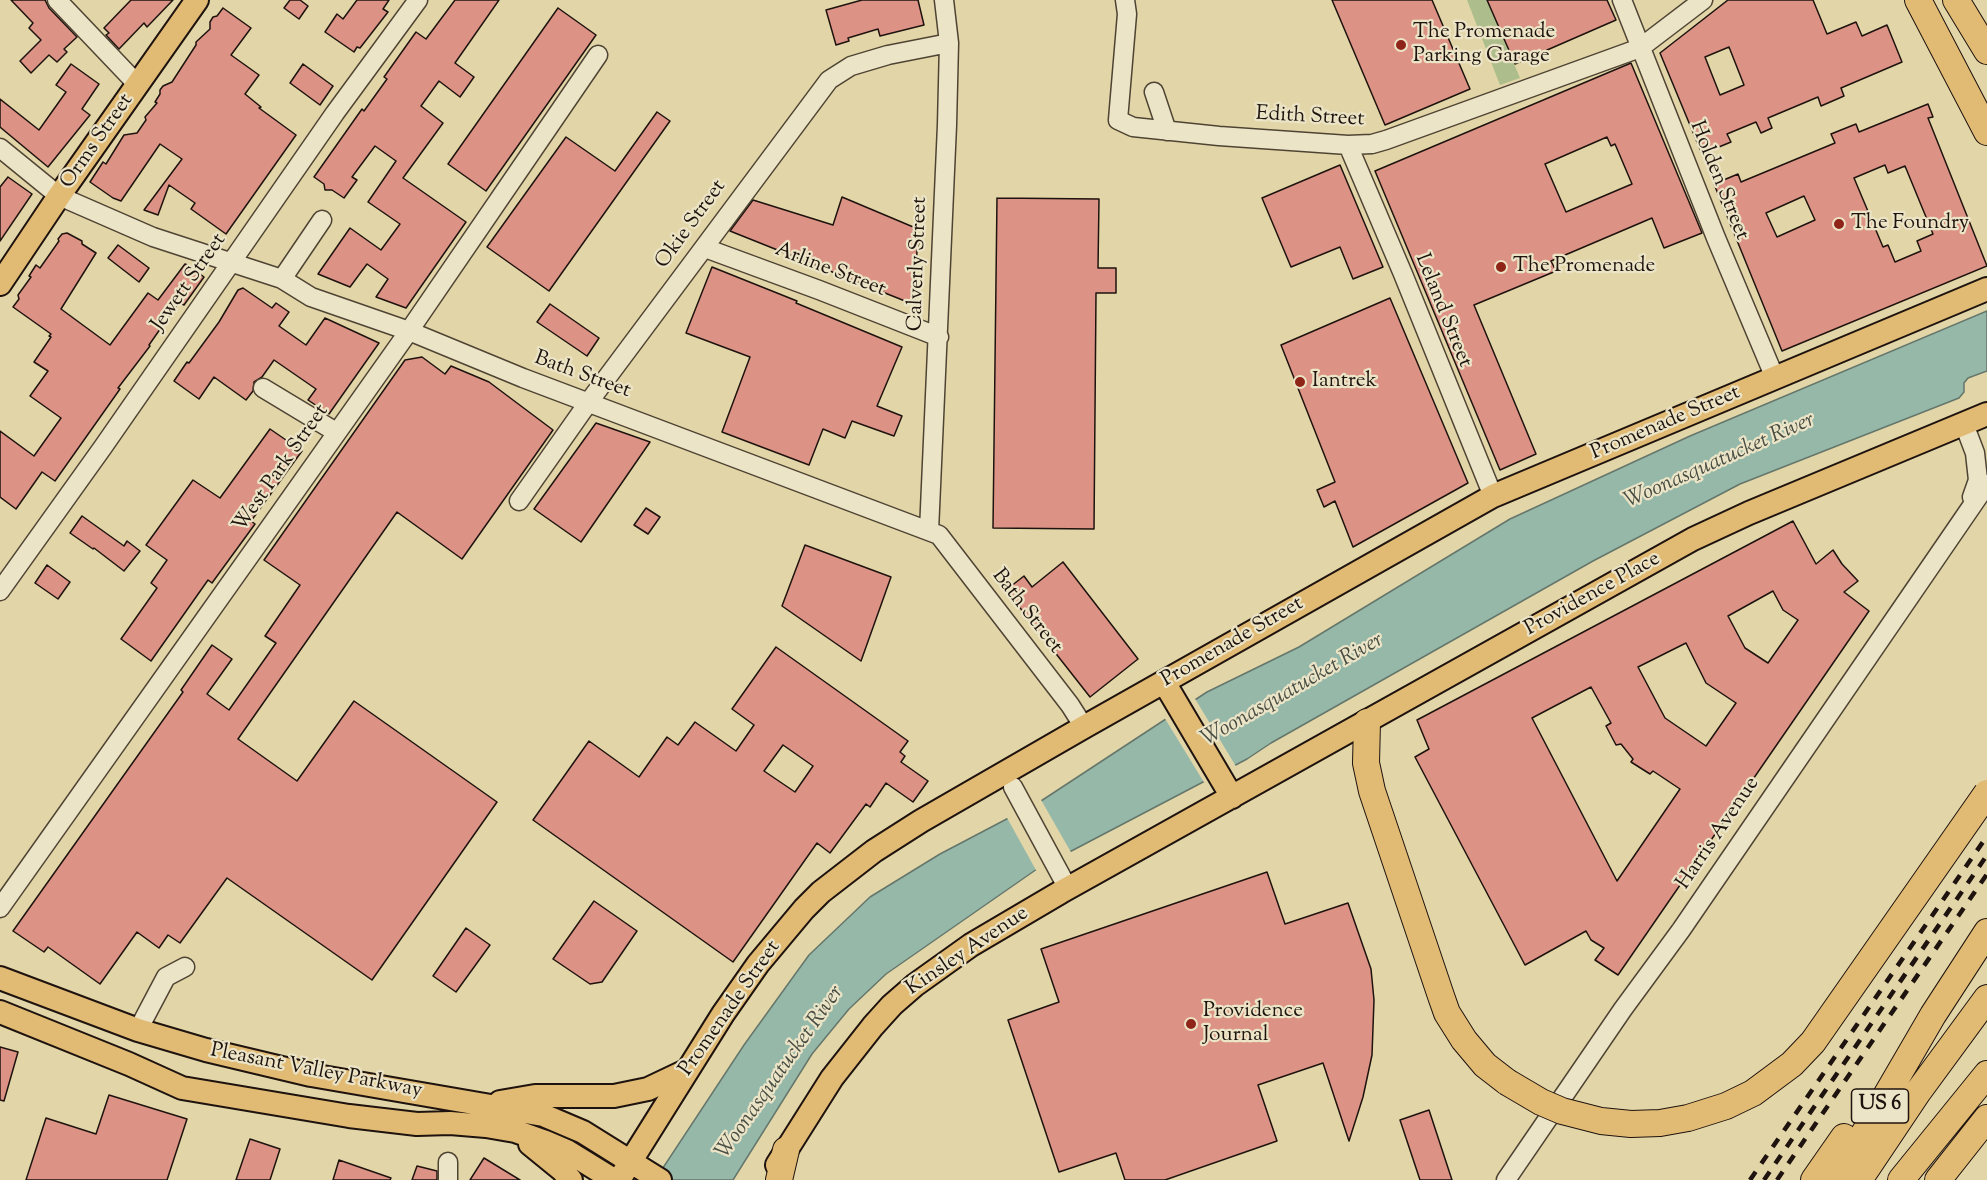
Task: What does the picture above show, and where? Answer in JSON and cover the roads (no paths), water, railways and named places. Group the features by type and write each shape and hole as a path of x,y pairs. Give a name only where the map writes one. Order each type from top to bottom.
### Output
{"highway":[{"path":"1918,0 1987,132"},
{"path":"1956,0 1987,51"},
{"path":"1367,722 1366,763 1372,791 1441,996 1447,1012 1464,1041 1485,1065 1507,1083 1541,1102 1562,1111 1631,1124 1660,1123 1688,1118 1726,1106 1753,1093 1792,1064 1823,1029 1987,793"},
{"name":"US 6","path":"1837,1180 1923,1031 1987,932"},
{"path":"1859,1180 1918,1092 1987,998"},
{"path":"1814,1180 1883,1080 1923,1031"},
{"path":"1901,1180 1987,1074"},
{"path":"1938,1180 1987,1118"},
{"path":"1947,1180 1987,1140"},
{"path":"779,1180 786,1150"}],"main road":[{"name":"Orms Street","path":"0,284 197,0"},
{"name":"Promenade Street","path":"638,1173 688,1070 758,964 804,909 839,877 874,851 921,821 1084,727 1493,496 1987,289"},
{"name":"Providence Place","path":"1227,789 1367,722 1649,563 1721,525 1987,414"},
{"path":"1164,682 1227,789"},
{"name":"Kinsley Avenue","path":"769,1180 832,1078 892,1005 915,985 971,945 1227,789"},
{"name":"Pleasant Valley Parkway","path":"0,978 138,1030 206,1050 311,1075 543,1115 583,1132 638,1173"},
{"name":"Pleasant Valley Parkway","path":"0,1012 182,1088 305,1110 417,1124 450,1123 515,1131 567,1151 614,1180"},
{"path":"129,1064 138,1030"},
{"path":"489,1105 535,1096 614,1096 648,1089 688,1070"},
{"path":"305,1110 311,1075"},
{"path":"417,1094 417,1124"},
{"path":"515,1131 571,1180"}],"street":[{"path":"57,0 138,85"},
{"name":"Jewett Street","path":"0,591 335,113 418,0"},
{"name":"Calverly Street","path":"929,531 939,336 949,43 944,0"},
{"name":"Edith Street","path":"1125,0 1127,14 1118,120 1133,127 1167,131 1348,144 1372,144 1386,140 1640,48 1702,0"},
{"name":"Holden Street","path":"1622,0 1708,218 1775,378"},
{"name":"Okie Street","path":"519,501 588,403 829,80 851,66 888,55 949,43"},
{"name":"West Park Street","path":"0,908 409,331 598,55"},
{"path":"1155,92 1167,131"},
{"name":"Leland Street","path":"1348,144 1493,496"},
{"name":"Bath Street","path":"0,148 59,196 153,237 282,279 311,297 409,331 588,403 939,534 1070,705 1084,727"},
{"path":"282,279 322,220"},
{"name":"Arline Street","path":"705,248 939,336"},
{"path":"263,388 336,432"},
{"name":"Harris Avenue","path":"1964,424 1975,453 1978,480 1966,513"},
{"name":"Harris Avenue","path":"1506,1180 1623,1009 1681,930 1987,484"},
{"path":"1015,792 1061,876"},
{"path":"138,1030 166,977 185,967"},
{"path":"448,1162 448,1180"}],"water":[{"name":"Woonasquatucket River","path":"1987,311 1987,371 1968,378 1964,383 1964,392 1959,398 1740,484 1593,561 1271,743 1247,759 1037,869 886,974 849,1009 812,1054 733,1180 655,1180 744,1045 809,955 870,897 940,854 1041,801 1207,692 1299,647 1510,519 1690,436"}],"railway":[{"path":"1750,1180 1987,836"},
{"path":"1764,1180 1987,855"},
{"path":"1777,1180 1987,874"}],"place":[{"name":"The Promenade Parking Garage","path":"1401,45"},
{"name":"The Foundry","path":"1839,224"},
{"name":"The Promenade","path":"1501,267"},
{"name":"Iantrek","path":"1300,382"},
{"name":"Providence Journal","path":"1191,1024"}]}
